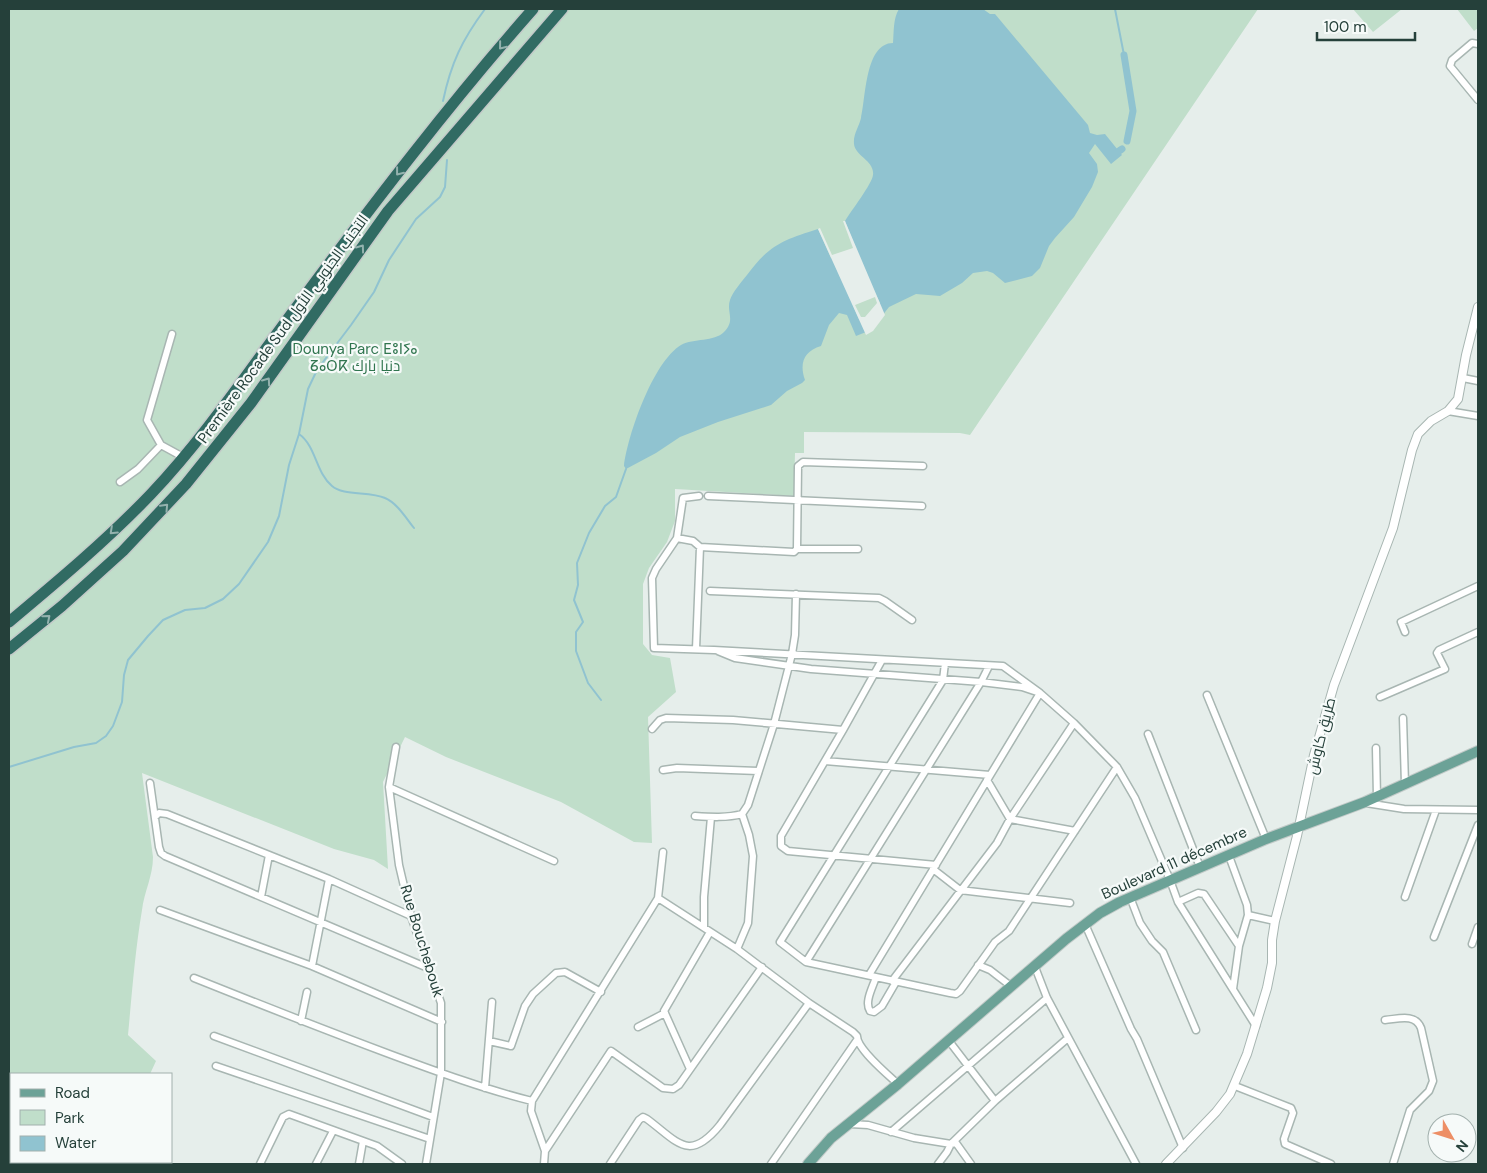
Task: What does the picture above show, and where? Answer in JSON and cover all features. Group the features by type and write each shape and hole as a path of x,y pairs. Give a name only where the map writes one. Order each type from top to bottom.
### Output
{"highway":[{"name":"Première Rocade Sud التجنب الجنوبي الأول","path":"9,622 117,528 183,457 212,423 352,232 444,116 533,9"},
{"name":"Première Rocade Sud التجنب الجنوبي الأول","path":"9,649 62,606 123,551 186,484 251,403 388,211 562,9"}],"main road":[{"name":"Boulevard 11 décembre","path":"808,1164 831,1138 898,1084 1100,912 1130,897 1266,839 1377,797 1478,751"}],"street":[{"path":"1478,44 1472,43 1452,60 1450,66 1478,100"},
{"name":"طريق كاوش","path":"1166,1164 1216,1112 1234,1086 1256,1026 1272,963 1272,940 1275,921 1299,826 1314,755 1334,685 1393,528 1418,434 1431,422 1448,411 1458,399 1478,307"},
{"path":"172,334 147,420 162,446 183,457"},
{"path":"1462,378 1478,381"},
{"path":"1448,411 1478,416"},
{"path":"120,482 138,469 162,446"},
{"path":"797,549 798,466 804,462 923,466"},
{"path":"699,496 684,498 677,538 652,578 653,646 656,649 714,650 1004,666 1074,723 1118,767 1135,798 1178,902 1256,1026"},
{"path":"708,496 922,506"},
{"path":"677,538 693,542 700,547 794,552 797,549 858,549"},
{"path":"696,650 700,547"},
{"path":"1406,632 1401,622 1478,586"},
{"path":"710,591 879,598 912,620"},
{"path":"742,814 748,805 774,724 792,654 795,635 796,594"},
{"path":"1380,697 1445,669 1437,653 1439,650 1478,632"},
{"path":"714,650 730,657 788,666 873,675 981,682 1022,687 1040,694"},
{"path":"882,660 781,836 781,846 788,851 870,858 934,867 960,890 1070,903"},
{"path":"946,664 943,680 780,942 806,962 956,994 995,942 1009,931 1118,767"},
{"path":"806,962 981,682 989,666"},
{"path":"869,975 1040,694"},
{"path":"1207,695 1266,839"},
{"path":"652,729 660,720 666,718 733,720 843,730"},
{"path":"1403,718 1405,784"},
{"path":"876,977 868,1002 868,1008 874,1012 882,1006 894,982 960,890 997,843 1010,819 1074,723"},
{"path":"1148,734 1200,867"},
{"name":"Rue Bouchebouk","path":"396,747 389,787 399,865 411,916 441,1003 441,1073 426,1164"},
{"path":"1376,748 1377,797"},
{"path":"824,761 926,769 989,777"},
{"path":"663,770 677,768 758,771"},
{"path":"989,777 1010,819"},
{"path":"150,782 159,847 161,853 165,856 428,968"},
{"path":"389,787 554,861"},
{"path":"1365,802 1404,809 1478,810"},
{"path":"1405,897 1436,810"},
{"path":"155,817 159,813 167,814 330,879 411,916"},
{"path":"695,816 711,817 742,814"},
{"path":"737,949 748,923 753,856 742,814"},
{"path":"704,927 704,897 711,817"},
{"path":"1010,819 1075,831"},
{"path":"1434,937 1478,825"},
{"path":"544,1164 544,1151 531,1110 532,1101 658,898 663,852"},
{"path":"261,897 269,855"},
{"path":"1229,856 1247,905 1248,915 1239,946 1233,988"},
{"path":"312,966 330,879"},
{"path":"1178,902 1198,894 1204,894 1239,946"},
{"path":"1130,897 1140,923 1152,941 1163,952 1196,1030"},
{"path":"658,898 737,949 853,1032 870,1056 898,1084"},
{"path":"160,910 312,966 442,1022"},
{"path":"1248,915 1275,921"},
{"path":"1085,924 1137,1039 1182,1148"},
{"path":"1472,944 1478,927"},
{"path":"690,1069 664,1011 710,932"},
{"path":"978,965 990,970 1012,987"},
{"path":"544,1151 611,1051 663,1088 673,1088 678,1085 762,967"},
{"path":"1034,967 1047,998 1136,1164"},
{"path":"489,1040 511,1046 525,1006 532,994 556,973 565,972 601,992"},
{"path":"194,978 301,1021 441,1073 532,1101"},
{"path":"301,1021 307,992"},
{"path":"891,1132 1047,998"},
{"path":"485,1088 492,1002"},
{"path":"610,1164 639,1120 643,1118 684,1146 693,1147 704,1142 720,1125 809,1002"},
{"path":"638,1027 665,1013"},
{"path":"1386,1020 1410,1018 1417,1022 1433,1078 1429,1091 1410,1110 1392,1164"},
{"path":"214,1036 433,1117"},
{"path":"938,1164 948,1152 951,1144 995,1101 1068,1038"},
{"path":"771,1164 857,1040"},
{"path":"949,1041 995,1101"},
{"path":"216,1066 430,1139"},
{"path":"1234,1086 1292,1110 1284,1139 1285,1144 1331,1164"},
{"path":"260,1164 283,1117 286,1114 291,1114 383,1150 401,1164"},
{"path":"850,1124 868,1125 914,1138 951,1144 956,1143 971,1164"},
{"path":"316,1164 333,1131"},
{"path":"359,1164 363,1141"}],"green space":[{"name":"Dounya Parc ⴹⵓⵏⵢⴰ ⵒⴰⵔⴽ دنيا بارك","path":"9,9 1258,9 970,435 960,433 804,432 804,453 795,453 794,496 675,489 675,521 667,542 649,568 643,584 643,644 652,655 670,658 676,692 648,717 652,843 634,842 561,802 446,757 405,737 383,782 388,869 374,860 334,849 142,773 153,857 152,871 143,903 128,1035 156,1061 150,1073 10,1073 9,1125"},
{"path":"1353,9 1402,9 1373,32"},
{"path":"1457,9 1478,9 1478,28 1474,31"}],"water":[{"path":"899,9 983,9 990,14 995,14 1088,125 1090,133 1097,135 1105,134 1122,155 1111,164 1095,144 1089,153 1097,164 1098,172 1092,187 1074,217 1049,246 1040,268 1032,276 1005,283 993,273 987,271 973,273 962,283 940,296 916,294 889,307 871,330 856,336 847,315 839,313 829,325 821,346 810,351 804,358 803,374 805,380 802,383 787,391 771,405 718,422 680,437 656,453 626,469 624,466 626,452 636,418 661,367 681,345 715,337 728,328 731,297 762,257 786,240 818,229 831,258 856,249 845,221 872,179 873,170 855,148 854,137 861,118 868,73 872,61 884,45 893,43 894,25","holes":["876,295 880,303 865,320 859,319 852,303"]}],"pier":[{"path":"843,221 845,221 885,315 873,331 866,335 818,229 820,228 832,255 853,248","holes":["875,297 877,303 865,317 861,317 855,305"]}],"waterway":[{"path":"443,101 458,52 485,9"},
{"path":"1115,9 1124,55"},
{"path":"1124,55 1133,111 1127,141"},
{"path":"9,767 74,747 96,743 106,736 113,726 122,702 124,675 128,660 148,636 163,620 185,610 205,608 223,599 239,584 268,542 279,516 289,465 299,434 308,389 317,370 374,292 389,260 416,219 440,197 445,187 447,160"},
{"path":"299,434 309,445 322,474 332,486 343,491 379,496 389,500 414,528"},
{"path":"601,700 588,683 576,651 576,632 583,622 574,600 578,585 577,563 589,533 605,506 616,497 626,469"}]}
